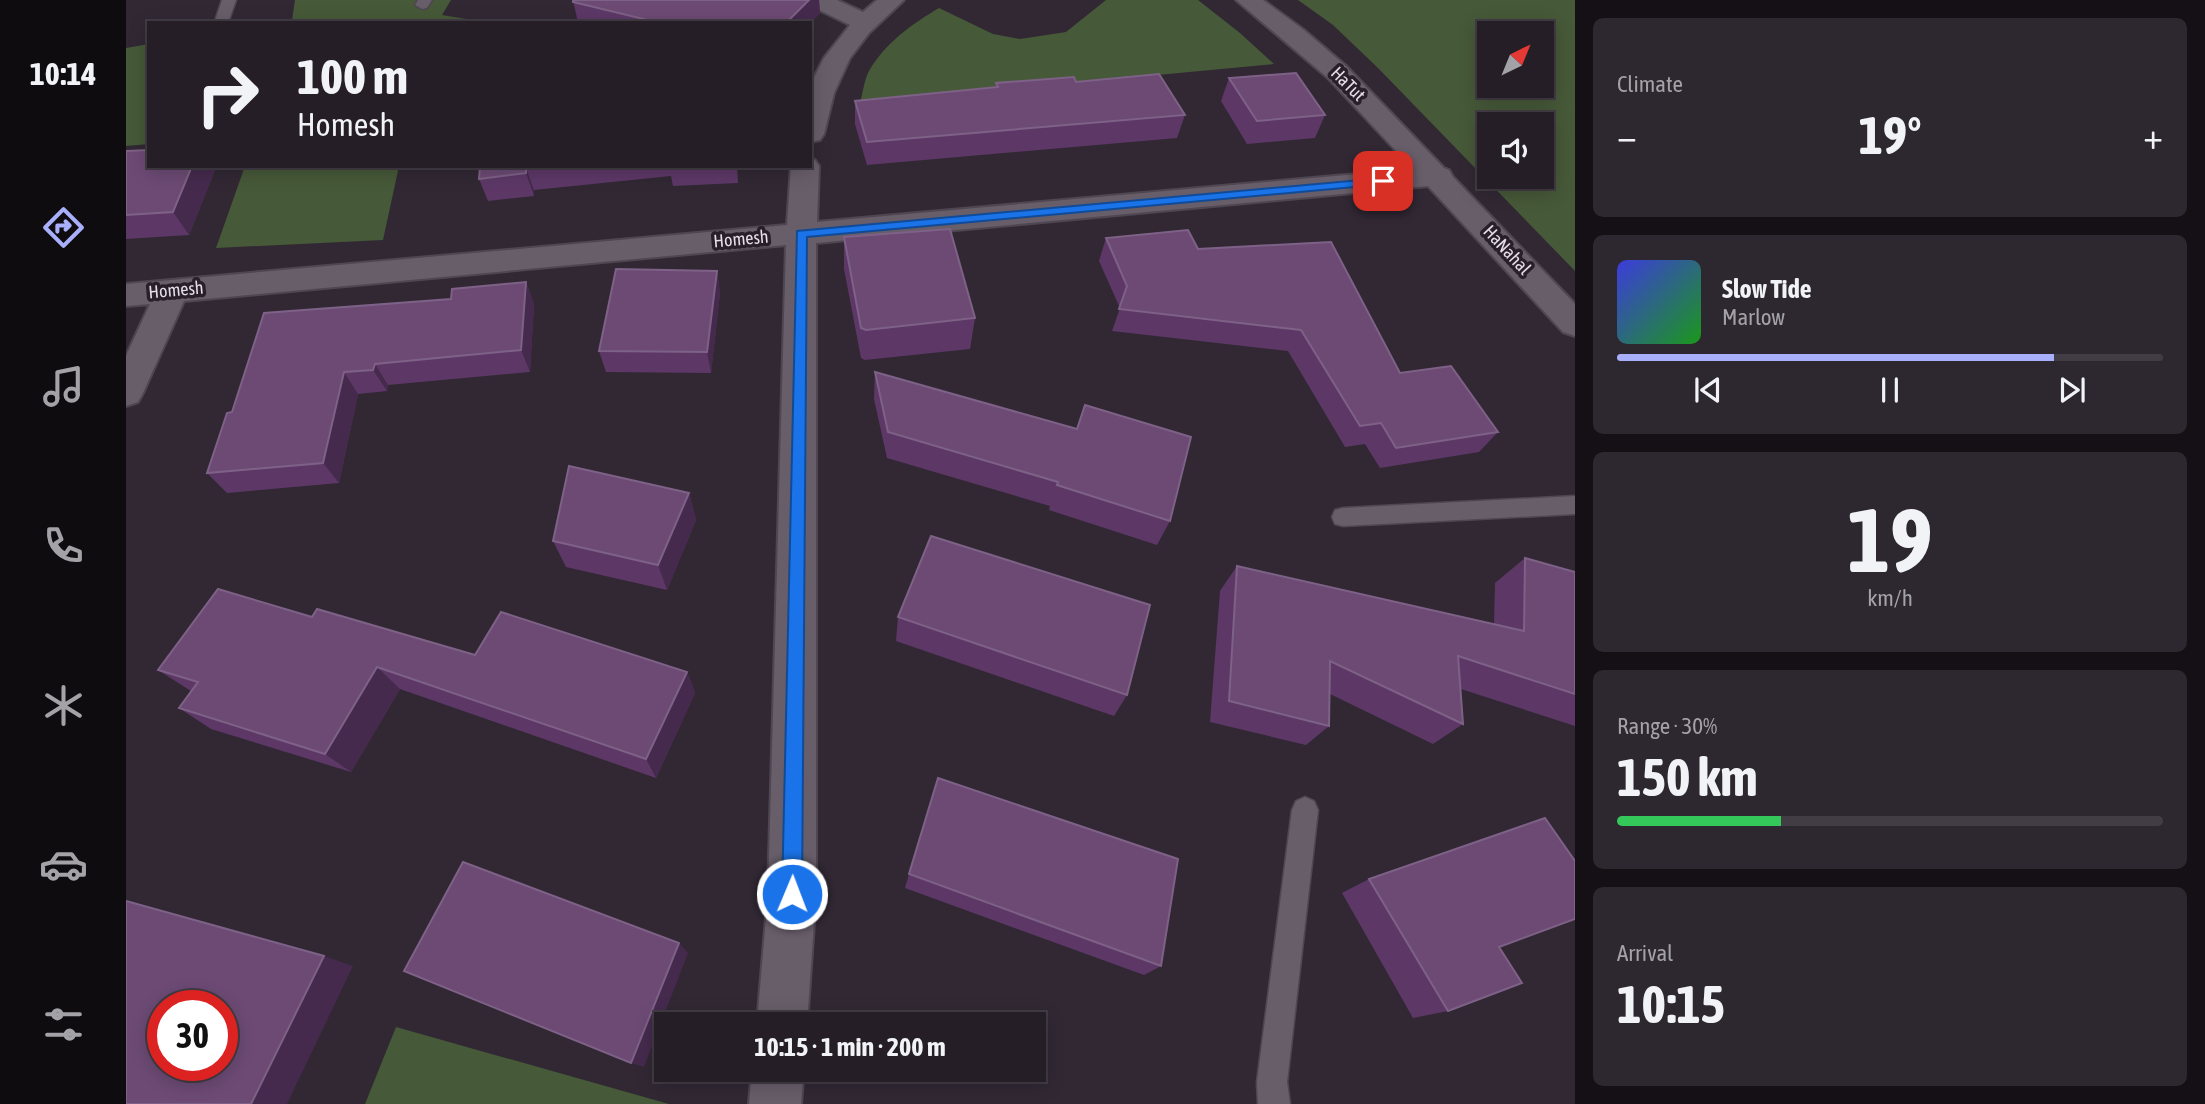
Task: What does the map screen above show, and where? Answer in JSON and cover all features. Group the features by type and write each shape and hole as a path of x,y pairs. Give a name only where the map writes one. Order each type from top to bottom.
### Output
{"street":[{"path":"818,0 864,22"},
{"path":"812,122 816,99 835,61 864,22 892,0"},
{"name":"HaTut","path":"1248,0 1295,35 1337,72 1439,176"},
{"path":"783,1012 792,894 801,234 805,168"},
{"name":"Homesh","path":"126,295 1439,176"},
{"name":"HaNahal","path":"1439,176 1575,324"},
{"path":"126,393 172,291"},
{"path":"775,1104 777,1082"}],"lane":[{"path":"222,21 229,0"},
{"path":"1343,517 1575,505"},
{"path":"1274,1104 1272,1082 1305,810"}],"green space":[{"path":"295,0 451,0 442,15 479,21 286,21 292,20"},
{"path":"1106,0 1198,0 1274,64 860,103 867,75 875,61 909,28 939,8 993,34 1020,39 1066,32"},
{"path":"1298,0 1575,0 1575,271 1495,189 1554,189 1554,112 1477,112 1477,170 1333,25"},
{"path":"147,44 147,144 126,146 126,48"},
{"path":"244,168 399,168 383,240 216,248"},
{"path":"396,1027 669,1104 365,1104"}],"building":[{"path":"809,0 788,21 652,21 573,2"},
{"path":"1296,73 1325,115 1257,121 1229,78"},
{"path":"1159,74 1185,115 867,142 855,101 998,87 996,83 1074,77 1076,82"},
{"path":"147,150 147,168 191,168 173,212 126,215 126,151"},
{"path":"480,168 526,168 526,173 479,179"},
{"path":"950,229 975,318 866,330 861,328 844,237"},
{"path":"1188,230 1198,249 1331,242 1400,373 1451,366 1498,432 1396,448 1381,423 1360,426 1301,330 1119,309 1127,286 1106,238"},
{"path":"616,269 717,271 707,352 599,351"},
{"path":"526,282 521,350 375,364 373,370 344,372 323,463 207,473 227,413 232,412 264,313 451,299 452,289"},
{"path":"875,372 1077,429 1085,405 1191,437 1170,521 1057,485 1058,482 888,432"},
{"path":"569,466 689,493 658,565 553,541"},
{"path":"931,536 1150,605 1127,695 898,617"},
{"path":"1525,558 1575,572 1575,694 1458,656 1463,724 1330,661 1329,726 1229,701 1237,566 1524,631"},
{"path":"218,589 312,617 317,609 475,655 501,612 687,672 646,759 377,667 325,754 179,708 198,682 158,670"},
{"path":"938,778 1178,859 1161,966 909,874"},
{"path":"1545,818 1575,861 1575,919 1499,947 1522,983 1448,1011 1369,879"},
{"path":"463,862 679,943 631,1063 404,971"},
{"path":"126,901 324,956 251,1104 126,1104"}],"route":[{"path":"792,894 801,234 1383,181"}]}
